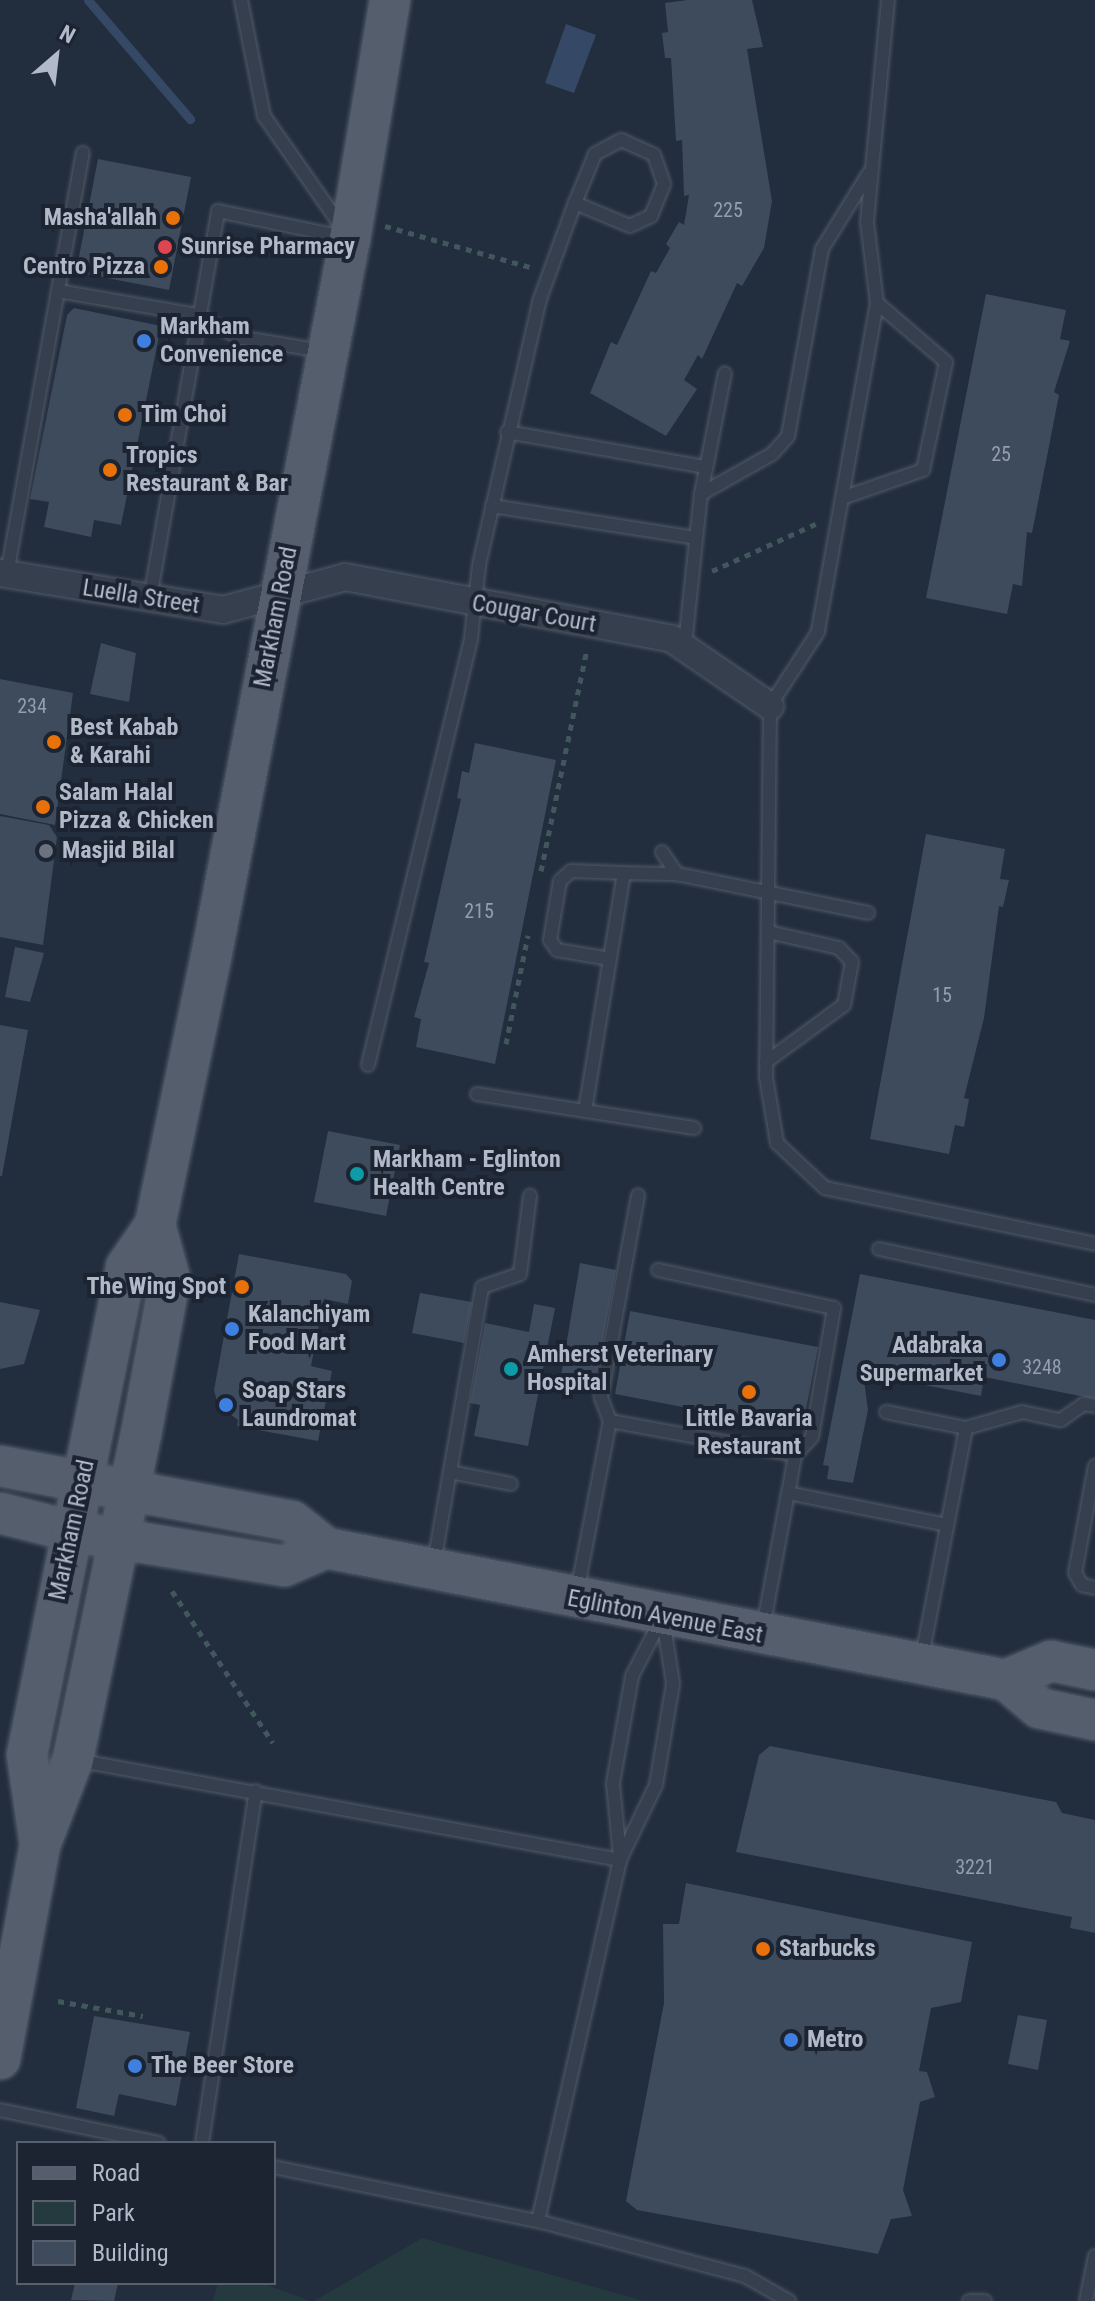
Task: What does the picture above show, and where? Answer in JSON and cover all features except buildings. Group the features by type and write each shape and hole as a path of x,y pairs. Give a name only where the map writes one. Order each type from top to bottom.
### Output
{"main road":[{"name":"Markham Road","path":"40,1845 27,1755 126,1267 155,1225 328,351 367,232 391,2"},
{"name":"Markham Road","path":"0,2059 40,1845 73,1759 121,1540 170,1279 155,1225"},
{"name":"Eglinton Avenue East","path":"0,1466 292,1521 326,1548 662,1617 1006,1680 1039,1708 1095,1720"},
{"path":"0,1513 71,1531 284,1566 326,1548"},
{"path":"1006,1680 1051,1661 1095,1670"}],"street":[{"name":"Luella Street","path":"4,574 223,610 281,596"},
{"name":"Cougar Court","path":"281,596 345,577 473,604 592,624 685,645 770,706"}],"lane":[{"path":"241,0 264,116 367,232"},
{"path":"888,0 867,222 877,303 818,632 770,706 766,1062 777,1143 825,1188 1095,1244"},
{"path":"368,1065 471,638 473,604 507,432 549,273 575,203 595,154 621,140 654,155 664,184 651,216 630,226 575,203"},
{"path":"4,574 83,153"},
{"path":"701,494 772,454 788,436 822,249 871,170"},
{"path":"150,598 197,315 218,211 367,232"},
{"path":"58,291 197,315 238,337 328,351"},
{"path":"842,498 923,470 946,362 877,303"},
{"path":"685,645 701,494 725,373"},
{"path":"507,432 706,467"},
{"path":"492,506 696,538"},
{"path":"662,852 677,874"},
{"path":"610,959 557,950 550,940 560,881 571,871 677,874 768,896 868,913"},
{"path":"585,1111 624,873"},
{"path":"766,1062 844,1005 852,962 839,948 768,932"},
{"path":"477,1094 694,1128"},
{"path":"576,1599 610,1421 601,1397 638,1195"},
{"path":"433,1570 482,1287 520,1274 530,1196"},
{"path":"879,1249 1095,1295"},
{"path":"658,1270 834,1308 812,1437 795,1455 762,1635"},
{"path":"886,1412 966,1428 1022,1412 1061,1420 1084,1404 1095,1406"},
{"path":"610,1421 795,1455"},
{"path":"920,1664 966,1428"},
{"path":"1095,1466 1075,1573 1082,1585 1095,1588"},
{"path":"450,1472 511,1484"},
{"path":"788,1493 947,1525"},
{"path":"620,1860 613,1783 632,1676 662,1617"},
{"path":"538,2221 620,1860 656,1785 673,1683 662,1617"},
{"path":"73,1759 620,1860"},
{"path":"202,2141 256,1791"},
{"path":"0,2110 149,2141"},
{"path":"276,2167 538,2221 745,2276 789,2301"},
{"path":"1086,2301 1095,2256"},
{"path":"969,2301 985,2301"}],"path":[{"path":"367,232 549,273"},
{"path":"692,581 839,513"},
{"path":"540,876 592,624"},
{"path":"506,1044 531,922"},
{"path":"172,1591 273,1743"},
{"path":"58,2001 143,2016"}],"green space":[{"path":"422,2238 644,2301 314,2301"},
{"path":"217,2285 267,2285 310,2301 213,2301"}],"water":[{"path":"566,24 596,35 574,93 545,83"}],"waterway":[{"path":"88,0 190,119"}],"place":[{"name":"Masha'allah","path":"173,218"},
{"name":"Sunrise Pharmacy","path":"165,247"},
{"name":"Centro Pizza","path":"161,267"},
{"name":"Markham Convenience","path":"144,341"},
{"name":"Tim Choi","path":"125,415"},
{"name":"Tropics Restaurant & Bar","path":"110,470"},
{"name":"Best Kabab & Karahi","path":"54,742"},
{"name":"Salam Halal Pizza & Chicken","path":"43,807"},
{"name":"Masjid Bilal","path":"46,851"},
{"name":"Markham - Eglinton Health Centre","path":"357,1174"},
{"name":"The Wing Spot","path":"242,1287"},
{"name":"Kalanchiyam Food Mart","path":"232,1329"},
{"name":"Adabraka Supermarket","path":"999,1360"},
{"name":"Amherst Veterinary Hospital","path":"511,1369"},
{"name":"Little Bavaria Restaurant","path":"749,1392"},
{"name":"Soap Stars Laundromat","path":"226,1405"},
{"name":"Starbucks","path":"763,1949"},
{"name":"Metro","path":"791,2040"},
{"name":"The Beer Store","path":"135,2066"}]}
